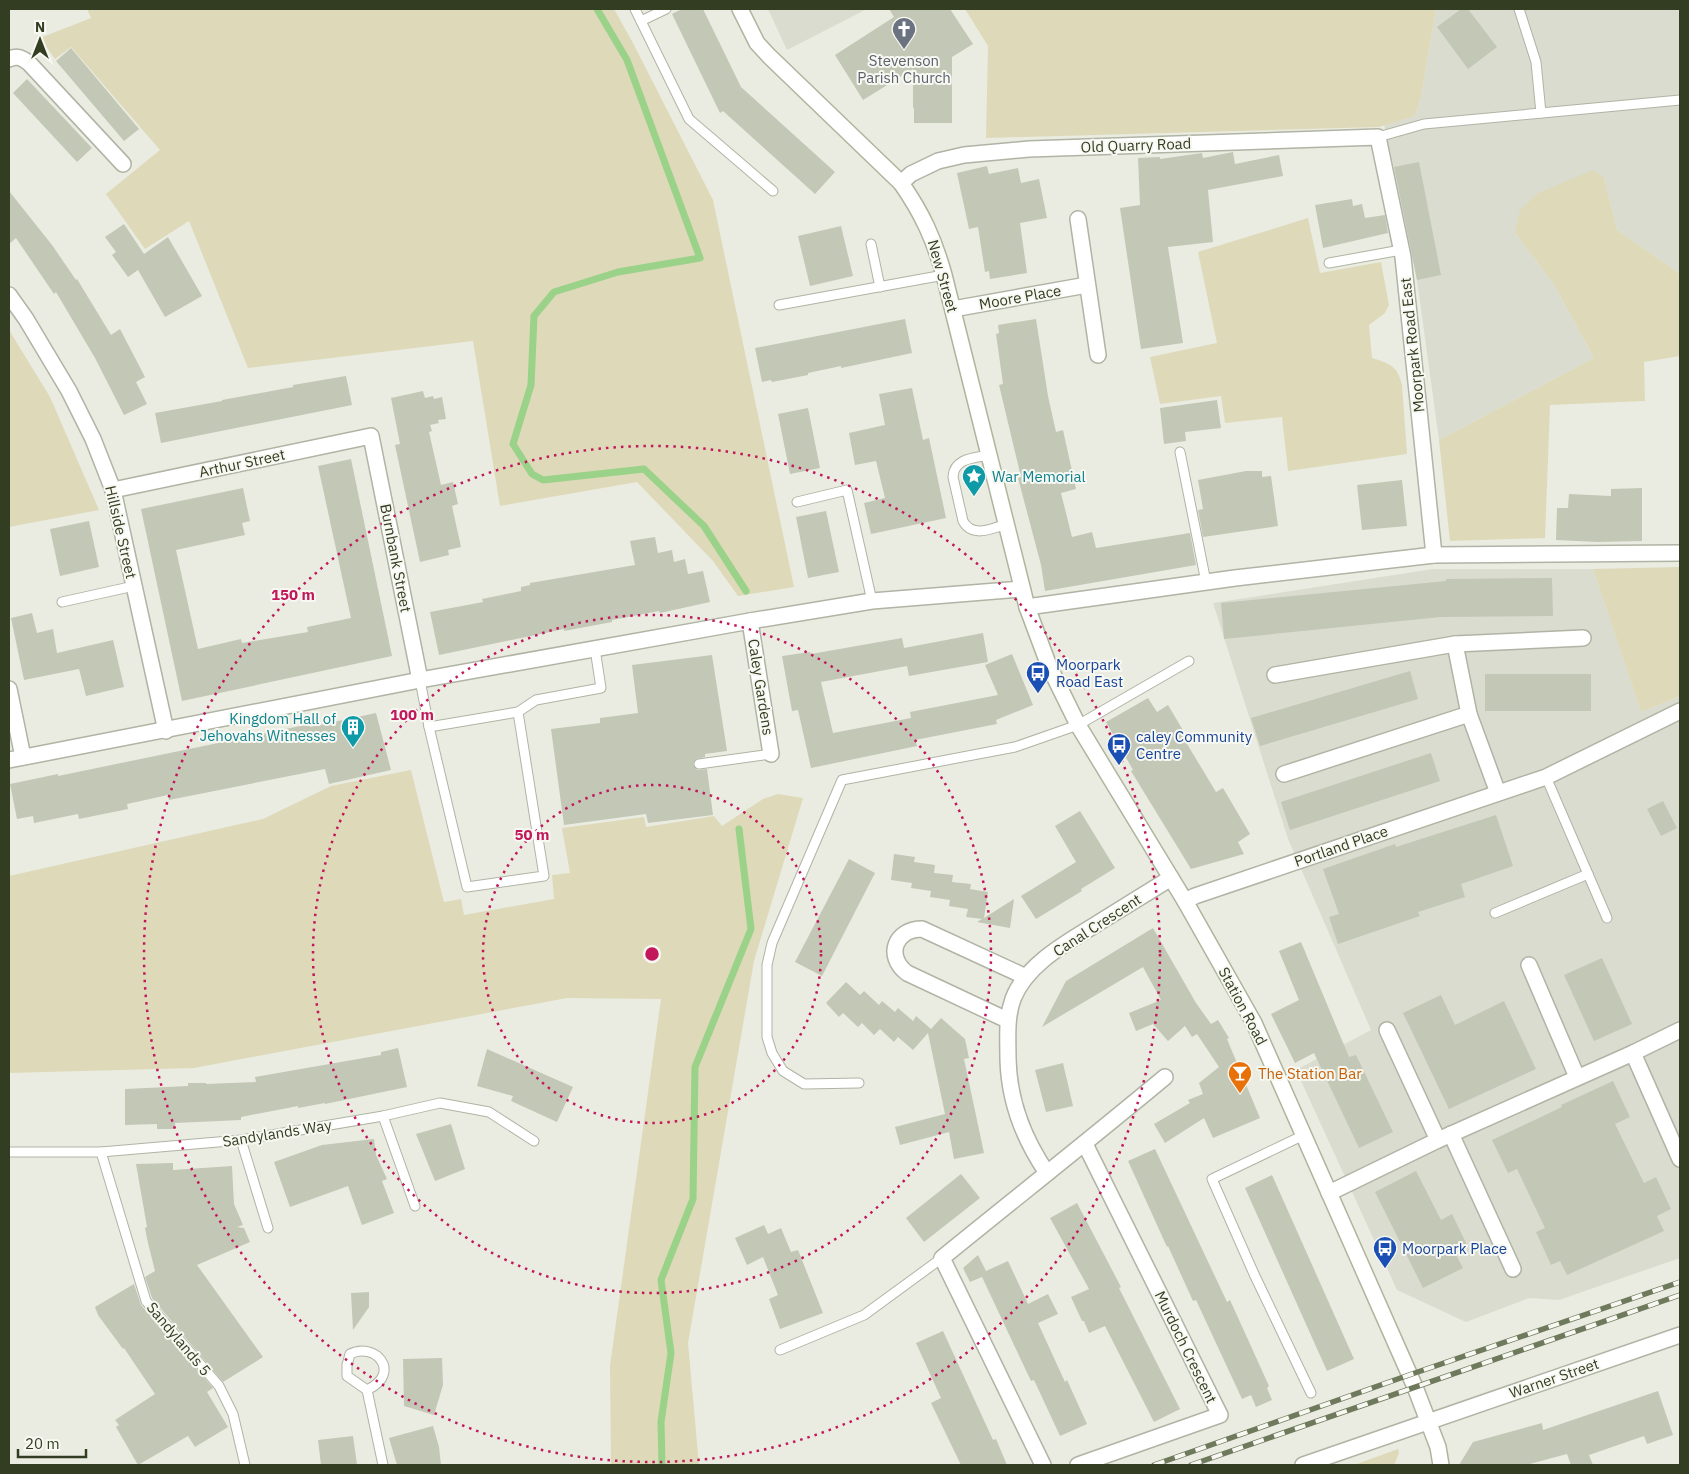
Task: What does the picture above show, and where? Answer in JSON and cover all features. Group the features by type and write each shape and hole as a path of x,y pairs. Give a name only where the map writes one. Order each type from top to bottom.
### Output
{"street":[{"name":"New Street","path":"740,9 758,42 769,56 901,183 918,207 937,248 1027,607"},
{"path":"9,59 18,57 29,63 123,164"},
{"name":"Old Quarry Road","path":"901,183 911,174 938,161 964,154 1029,149 1378,137"},
{"name":"Moorpark Road East","path":"1378,137 1401,250 1434,555"},
{"path":"1078,219 1098,355"},
{"name":"Moore Place","path":"953,309 1087,285"},
{"name":"Hillside Street","path":"9,295 26,318 69,391 93,439 113,490 166,731"},
{"name":"Arthur Street","path":"113,490 371,436"},
{"name":"Burnbank Street","path":"371,436 420,680"},
{"path":"1027,607 1206,582 1434,555 1680,553"},
{"path":"9,689 16,759 420,680 750,621 872,601 1022,588"},
{"name":"Station Road","path":"1027,607 1049,666 1078,725 1185,901 1254,1023 1409,1375 1438,1447 1441,1465"},
{"name":"Caley Gardens","path":"750,621 771,754"},
{"path":"1275,674 1455,644 1583,638"},
{"path":"1455,644 1469,714 1498,793"},
{"name":"Portland Place","path":"1185,901 1205,892 1546,777 1680,711"},
{"path":"1284,774 1469,714"},
{"name":"Canal Crescent","path":"1047,1173 1034,1154 1017,1118 1008,1076 1008,1020 1013,998 1026,977 1051,953 1171,878"},
{"path":"1008,1020 907,973 897,962 895,947 902,935 908,931 922,930 1026,977"},
{"path":"1529,964 1577,1077"},
{"path":"1386,1030 1513,1269"},
{"path":"1329,1193 1444,1137 1633,1053 1680,1030"},
{"path":"1633,1053 1680,1159"},
{"path":"1043,1465 942,1258 1085,1144 1165,1076"},
{"name":"Murdoch Crescent","path":"1078,1465 1220,1415 1085,1144"},
{"name":"Warner Street","path":"1303,1465 1680,1335"}],"lane":[{"path":"635,9 690,120 774,192"},
{"path":"641,21 666,9"},
{"path":"1519,9 1536,62 1541,113"},
{"path":"1378,137 1424,124 1680,100"},
{"path":"871,244 880,286"},
{"path":"1329,263 1401,250"},
{"path":"779,305 944,275"},
{"path":"1180,452 1206,582"},
{"path":"989,455 962,460 955,466 953,471 963,521 965,526 979,531 1006,524"},
{"path":"796,502 847,490 872,601"},
{"path":"62,602 134,586"},
{"path":"429,727 518,712 536,700 601,688 594,649"},
{"path":"860,1083 804,1084 783,1071 772,1053 767,1036 767,965 772,943 842,780 1015,747 1078,725 1189,661"},
{"path":"420,680 429,727 467,887 544,876 518,712"},
{"path":"699,764 771,754"},
{"path":"1546,777 1607,918"},
{"path":"1495,913 1588,874"},
{"name":"Sandylands Way","path":"9,1152 101,1152 241,1140 383,1116 440,1103 489,1112 534,1141"},
{"path":"383,1116 415,1206"},
{"path":"1304,1135 1212,1179 1254,1274 1311,1392"},
{"path":"241,1140 268,1228"},
{"name":"Sandylands 5","path":"101,1152 146,1301 219,1386 233,1414 245,1465"},
{"path":"780,1350 864,1315 942,1258"},
{"path":"367,1390 377,1385 383,1378 384,1366 379,1357 367,1351 356,1351 350,1354 347,1376 367,1390 383,1465"}],"shaded area":[{"path":"87,9 614,9 713,200 794,587 738,596 713,561 637,482 500,506 473,341 248,368 189,221 145,249 106,194 160,150 71,47 55,59 40,38 91,18"},
{"path":"768,9 867,9 787,50"},
{"path":"965,9 1436,9 1421,97 1415,116 1379,127 986,138 988,46"},
{"path":"1436,9 1680,9 1680,274 1617,230 1604,178 1515,233 1553,283 1594,358 1439,440 1417,280 1384,125 1415,116 1421,97"},
{"path":"1593,170 1604,178 1617,230 1680,274 1680,356 1644,362 1645,401 1550,405 1545,538 1450,541 1439,440 1594,358 1553,283 1515,233 1520,210 1538,193"},
{"path":"1308,218 1320,273 1381,262 1389,305 1385,313 1369,325 1372,358 1392,366 1400,378 1407,454 1288,471 1282,417 1225,423 1221,396 1160,404 1150,357 1217,343 1198,252"},
{"path":"9,330 50,397 99,510 9,527"},
{"path":"1680,567 1680,696 1641,712 1593,569"},
{"path":"1433,569 1593,569 1641,712 1680,696 1680,1258 1559,1300 1529,1298 1466,1322 1397,1290 1296,1070 1371,1030 1288,839 1213,603"},
{"path":"411,770 444,902 461,899 464,915 554,899 552,875 570,873 562,828 644,817 646,827 714,816 722,826 763,799 778,794 803,798 754,961 688,1343 699,1465 611,1465 610,1366 661,999 567,998 194,1068 9,1073 9,876 263,819 331,786"},
{"path":"1398,1449 1399,1453 1394,1465 1354,1465"}],"building":[{"path":"682,9 703,9 741,87 835,172 815,194 723,111 720,113 672,14"},
{"name":"Stevenson Parish Church","path":"889,9 950,9 973,44 952,57 952,123 914,123 913,69 863,100 835,55 894,17"},
{"path":"1461,9 1468,9 1497,47 1468,69 1437,27"},
{"path":"71,48 139,129 124,141 56,61"},
{"path":"27,79 92,148 77,162 13,93"},
{"path":"1233,152 1235,164 1279,155 1283,176 1208,190 1213,242 1168,247 1183,343 1141,349 1120,208 1140,205 1138,158 1160,157 1160,159 1202,153 1203,158"},
{"path":"1419,162 1441,275 1417,280 1394,167"},
{"path":"987,166 989,174 1018,168 1021,183 1039,179 1047,218 1020,223 1027,273 990,279 989,271 985,272 978,227 969,229 957,173"},
{"path":"9,191 77,279 111,335 120,329 145,377 136,382 147,404 124,415 95,358 56,292 54,294 16,238 9,244"},
{"path":"1352,199 1353,206 1362,204 1365,218 1385,215 1388,233 1323,248 1315,205"},
{"path":"124,224 144,254 168,237 202,296 165,317 138,270 128,277 112,255 116,252 105,237"},
{"path":"841,226 853,276 810,286 798,236"},
{"path":"905,319 912,353 841,368 841,366 772,382 771,380 762,382 755,348"},
{"path":"1036,319 1048,396 1056,432 1063,430 1076,489 1061,493 1072,537 1092,532 1096,548 1190,533 1196,565 1045,591 1041,565 1018,478 1021,477 999,385 1003,384 996,334 999,333 998,325"},
{"path":"346,376 352,405 161,443 155,413"},
{"path":"912,388 923,440 929,438 946,518 871,534 864,503 885,498 876,461 855,465 849,433 885,425 879,394"},
{"path":"423,391 425,398 433,396 434,399 442,397 446,419 438,420 439,423 430,425 432,431 429,432 441,485 453,482 458,504 452,506 461,547 448,550 449,555 420,562 395,445 400,444 391,398"},
{"path":"1217,400 1221,428 1185,432 1186,441 1164,444 1160,408"},
{"path":"808,408 820,468 790,474 778,414"},
{"path":"351,459 392,656 182,701 141,509 243,488 250,521 242,523 245,535 176,550 198,649 241,639 242,643 308,632 307,627 351,618 318,466"},
{"path":"1246,471 1262,471 1262,477 1271,476 1278,526 1203,537 1198,510 1203,509 1198,480"},
{"path":"1402,480 1407,526 1362,530 1357,485"},
{"path":"1642,488 1642,541 1597,542 1556,540 1557,508 1568,508 1569,494 1611,496 1611,489"},
{"path":"826,511 839,572 808,578 796,517"},
{"path":"89,521 99,567 60,576 50,529"},
{"path":"655,537 658,553 672,550 674,562 685,559 688,574 703,571 710,602 564,631 564,629 439,655 430,612 483,602 482,599 521,591 521,587 530,585 530,583 635,565 630,541"},
{"path":"1552,578 1553,616 1441,617 1224,639 1221,603 1446,581 1446,579"},
{"path":"32,613 37,633 53,629 57,653 113,640 124,687 86,696 79,669 24,680 11,618"},
{"path":"983,633 988,662 909,676 907,666 821,682 833,733 911,718 910,712 998,695 985,665 1012,654 1033,705 996,720 997,724 915,740 917,746 811,768 798,710 792,711 782,656 810,652 811,654 902,638 904,648"},
{"path":"712,655 727,751 705,754 705,757 696,759 693,764 697,770 707,769 713,815 648,823 646,814 564,825 551,729 600,723 600,718 638,713 632,665"},
{"path":"1410,671 1418,699 1260,746 1251,718"},
{"path":"1485,674 1591,674 1591,711 1485,711"},
{"path":"1148,698 1157,712 1168,705 1184,732 1181,734 1216,792 1223,788 1250,834 1238,842 1244,854 1191,869 1131,771 1133,770 1106,722"},
{"path":"376,713 391,770 329,784 325,769 169,800 168,795 127,804 128,809 79,819 78,814 34,823 33,816 17,819 10,784 58,774 58,776 310,724 310,727"},
{"path":"1431,753 1440,781 1290,830 1281,802"},
{"path":"1663,801 1677,828 1661,836 1647,809"},
{"path":"1080,811 1115,868 1036,919 1021,896 1076,862 1055,826"},
{"path":"1496,815 1513,866 1461,884 1465,897 1418,912 1420,916 1338,944 1329,917 1339,914 1323,869 1395,844 1396,847"},
{"path":"894,854 915,857 914,862 935,865 934,873 953,875 952,882 971,884 970,889 988,892 984,918 1014,899 1010,928 977,922 982,919 966,917 968,909 949,906 950,900 930,897 931,891 911,888 912,883 891,880"},
{"path":"849,859 875,873 822,976 795,962"},
{"path":"1153,928 1196,1003 1211,1024 1218,1020 1229,1038 1227,1039 1260,1118 1213,1138 1204,1118 1165,1143 1154,1124 1190,1103 1188,1100 1203,1094 1199,1083 1219,1067 1197,1034 1192,1037 1185,1026 1168,1041 1153,1024 1136,1031 1129,1013 1161,1000 1143,967 1042,1027 1066,981"},
{"path":"1301,942 1349,1057 1356,1055 1393,1132 1359,1148 1314,1053 1295,1063 1271,1014 1299,1000 1279,951"},
{"path":"1602,958 1632,1024 1594,1041 1564,975"},
{"path":"846,982 860,995 864,991 879,1005 882,1001 895,1012 898,1008 913,1021 916,1016 931,1029 941,1018 965,1039 969,1058 964,1059 984,1153 954,1159 949,1132 900,1145 895,1127 945,1114 928,1033 913,1050 898,1037 894,1042 880,1029 874,1035 862,1023 858,1027 843,1013 839,1017 826,1003"},
{"path":"1441,995 1455,1025 1504,1001 1536,1069 1449,1109 1403,1013"},
{"path":"398,1048 407,1087 325,1104 298,1108 298,1106 241,1117 241,1120 175,1123 175,1129 157,1129 157,1124 125,1125 125,1089 188,1086 188,1083 256,1082 255,1077 381,1055 381,1052"},
{"path":"487,1049 573,1087 557,1122 511,1101 513,1096 477,1086"},
{"path":"1063,1063 1073,1106 1046,1112 1035,1070"},
{"path":"1613,1081 1630,1117 1615,1124 1644,1183 1656,1177 1671,1209 1657,1216 1664,1231 1567,1275 1560,1261 1551,1265 1536,1232 1545,1228 1517,1169 1508,1173 1492,1140"},
{"path":"451,1124 465,1169 435,1181 416,1134"},
{"path":"374,1139 376,1155 387,1179 382,1181 394,1213 362,1225 348,1186 290,1207 274,1162 322,1145"},
{"path":"1155,1149 1227,1302 1230,1300 1269,1386 1267,1388 1272,1400 1256,1407 1251,1395 1242,1399 1196,1300 1193,1301 1167,1247 1128,1161"},
{"path":"173,1163 173,1170 232,1166 234,1204 243,1225 237,1227 244,1228 250,1242 197,1265 263,1357 223,1382 152,1298 145,1277 155,1271 145,1228 147,1227 136,1164"},
{"path":"1416,1171 1441,1220 1452,1214 1468,1247 1455,1253 1463,1268 1423,1288 1375,1192"},
{"path":"961,1174 980,1198 924,1242 906,1218"},
{"path":"1272,1175 1354,1359 1327,1371 1245,1188"},
{"path":"1077,1203 1121,1287 1119,1288 1180,1409 1154,1422 1105,1326 1089,1333 1071,1297 1089,1289 1050,1218"},
{"path":"764,1225 768,1234 781,1228 791,1252 798,1250 823,1313 780,1329 769,1299 778,1295 763,1257 747,1265 735,1238"},
{"path":"978,1255 986,1271 1008,1261 1028,1304 1048,1294 1058,1314 1038,1323 1087,1424 1060,1436 1034,1380 1031,1381 982,1277 970,1282 963,1268"},
{"path":"134,1284 141,1305 213,1388 207,1392 228,1427 195,1447 188,1436 138,1465 116,1427 119,1425 115,1420 155,1394 124,1348 98,1315 95,1307"},
{"path":"369,1292 369,1307 353,1330 351,1293"},
{"path":"943,1331 993,1440 996,1439 1007,1465 961,1465 931,1403 941,1398 916,1343"},
{"path":"442,1358 443,1385 434,1415 404,1406 403,1359"},
{"path":"1658,1391 1673,1435 1647,1444 1644,1436 1589,1455 1593,1465 1571,1465 1567,1454 1526,1465 1459,1465 1473,1442 1542,1423 1543,1430"},
{"path":"433,1426 439,1447 441,1465 397,1465 389,1438"},
{"path":"353,1436 357,1465 321,1465 318,1440"}],"waterway":[{"path":"597,9 627,60 700,258 618,272 554,292 534,316 531,385 513,444 532,474 543,480 644,469 704,526 746,591"},
{"path":"662,1465 661,1422 671,1353 661,1280 693,1199 695,1067 751,929 739,829"}],"railway":[{"path":"1154,1465 1680,1282"},
{"path":"1191,1465 1680,1295"}],"place":[{"name":"Stevenson Parish Church","path":"904,50"},
{"name":"War Memorial","path":"974,497"},
{"name":"Moorpark Road East","path":"1038,694"},
{"name":"Kingdom Hall of Jehovahs Witnesses","path":"353,748"},
{"name":"caley Community Centre","path":"1119,766"},
{"name":"The Station Bar","path":"1240,1094"},
{"name":"Moorpark Place","path":"1385,1269"}]}
